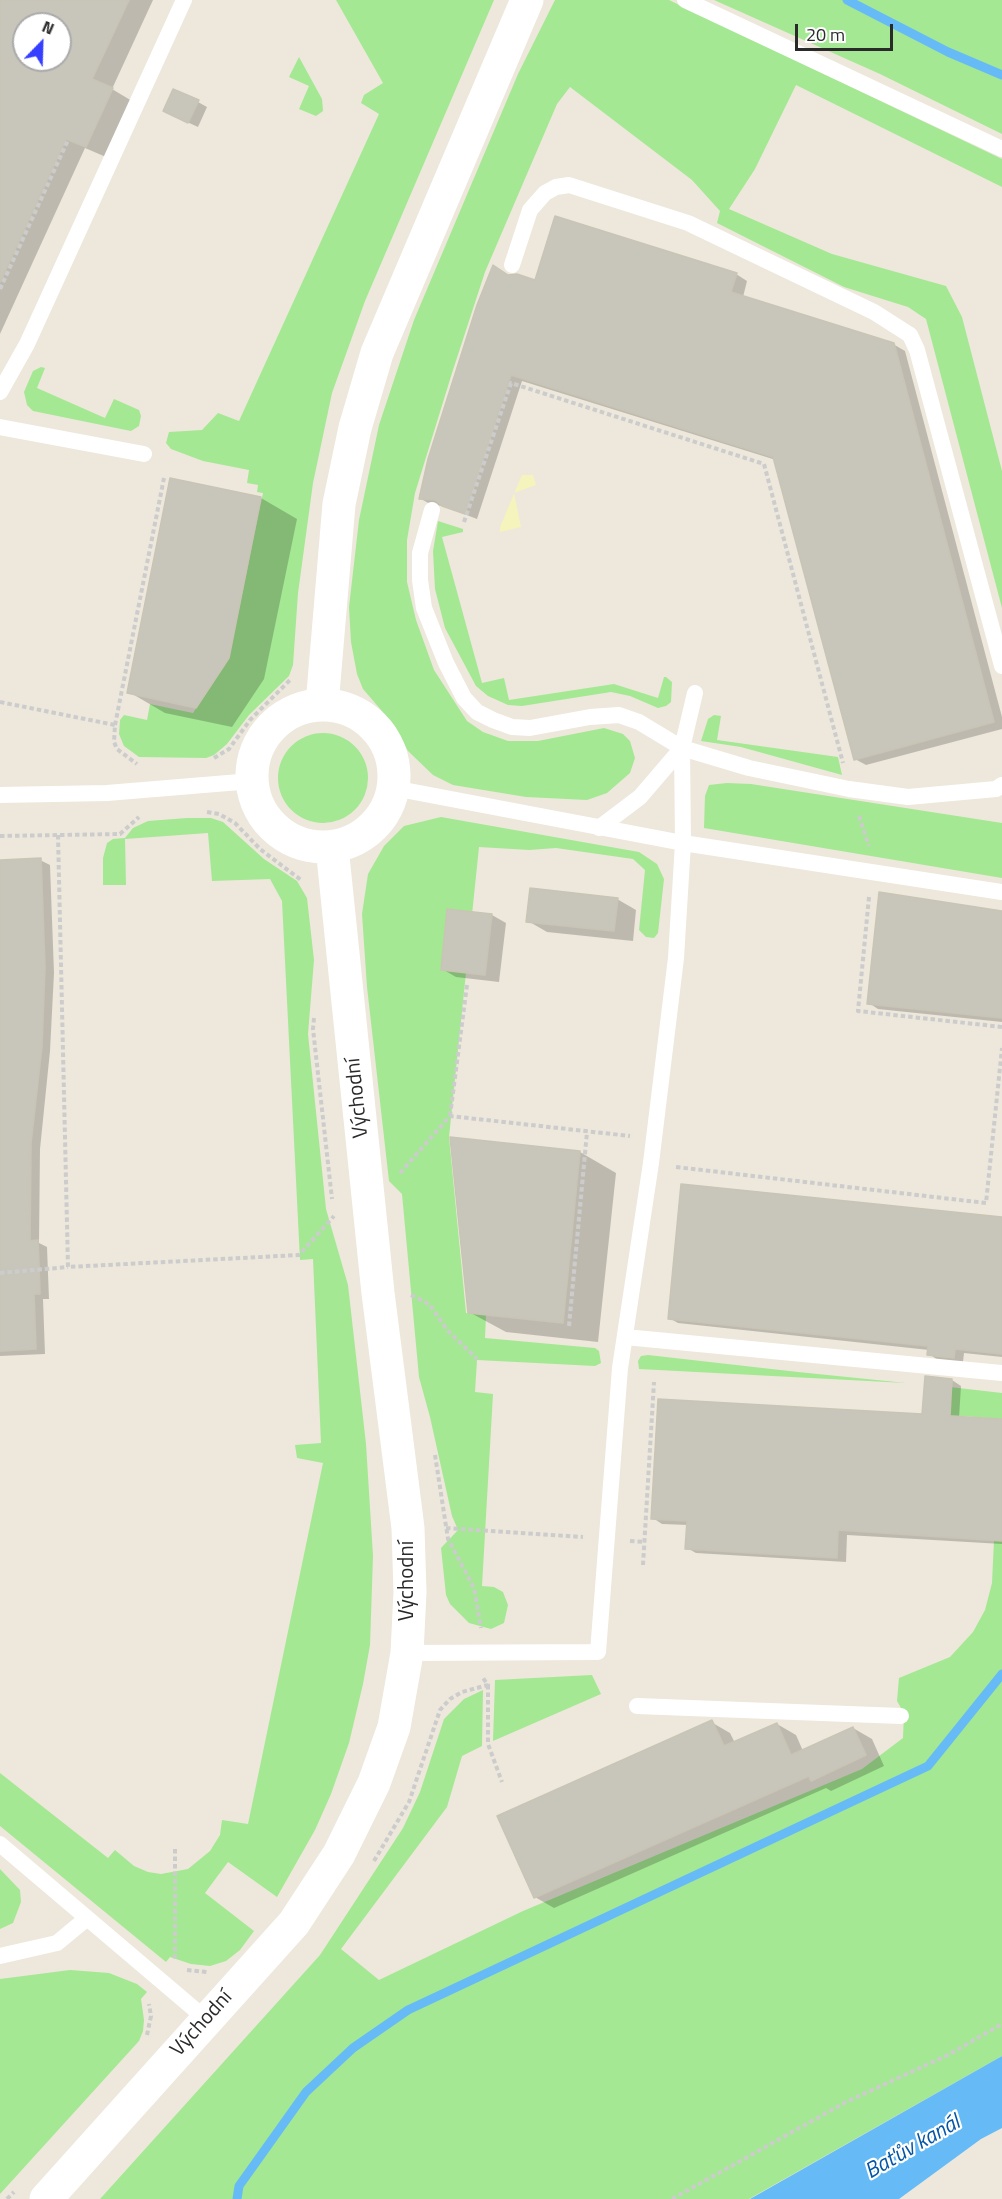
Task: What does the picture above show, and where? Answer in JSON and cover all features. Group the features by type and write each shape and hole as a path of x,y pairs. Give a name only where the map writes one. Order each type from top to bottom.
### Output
{"street":[{"path":"322,705 339,504 355,428 377,353 527,0"},
{"path":"322,705 352,712 377,730 388,748 393,768 393,788 389,803 372,827 360,837 332,847 309,846 287,837 270,823 258,803 252,781 257,749 266,734 291,713 322,705"},
{"name":"Východní","path":"46,2199 294,1923 339,1854 374,1783 394,1727 407,1653 410,1592 408,1528 378,1293 332,847"}],"lane":[{"path":"0,392 27,344 184,0"},
{"path":"685,0 1002,148"},
{"path":"512,265 530,210 545,193 556,187 568,185 688,223 874,312 910,335 917,350 1002,666"},
{"path":"0,427 144,454"},
{"path":"432,510 420,553 420,580 424,608 446,663 464,698 477,712 512,727 530,728 590,717 619,715 639,722 682,748 749,768 849,789 908,797 996,789 1002,785"},
{"path":"407,1653 598,1652 620,1368 653,1140 676,958 683,843 682,748 695,693"},
{"path":"599,828 640,797 682,748"},
{"path":"0,795 108,793 252,781"},
{"path":"393,788 683,843 1002,892"},
{"path":"625,1337 1002,1373"},
{"path":"637,1706 901,1716"},
{"path":"0,1844 206,2019"},
{"path":"0,1956 57,1943 86,1918"}],"path":[{"path":"0,289 68,140"},
{"path":"464,522 511,382 764,464 849,789 878,873 870,890 858,1011 1002,1027"},
{"path":"148,764 136,764 121,754 114,742 115,725 164,478"},
{"path":"293,674 289,682 250,720 230,748 211,761 193,764 193,813 219,814 235,823 260,849 296,875 306,886"},
{"path":"0,702 115,725"},
{"path":"0,836 120,834 134,819 146,814"},
{"path":"58,835 68,1268"},
{"path":"398,1174 450,1116 467,985"},
{"path":"315,1017 313,1029 337,1227"},
{"path":"450,1116 677,1143 675,1167 986,1203 1002,1048"},
{"path":"569,1326 587,1132"},
{"path":"0,1273 300,1255 334,1216"},
{"path":"405,1294 416,1296 429,1304 448,1331 477,1359"},
{"path":"644,1565 654,1382"},
{"path":"435,1453 448,1539 474,1588 482,1632 483,1678 488,1685 488,1744 502,1782"},
{"path":"446,1528 645,1542"},
{"path":"370,1867 382,1851 409,1802 440,1710 450,1699 462,1692 488,1685"},
{"path":"141,2045 147,2036 150,2016 148,2001 175,1968 175,1849"},
{"path":"175,1968 206,1972 214,1970"},
{"path":"672,2199 846,2102 948,2055 1002,2024"},
{"path":"7,2199 15,2190"}],"green space":[{"path":"336,0 494,0 365,301 332,393 313,483 298,593 293,665 289,676 249,715 227,744 214,755 206,758 139,757 124,746 119,734 120,720 124,715 147,720 150,704 193,713 229,658 263,493 257,492 258,485 247,483 249,470 203,461 171,449 166,443 169,432 202,430 218,413 239,421 379,114 361,103 364,95 383,83"},
{"path":"555,0 669,0 1002,159 1002,187 796,85 755,169 729,209 832,254 946,286 962,317 1002,471 1002,608 926,319 908,307 844,287 717,223 720,211 692,180 570,87 557,104 485,272 452,373 415,493 407,540 407,582 416,620 434,670 467,721 483,732 508,741 538,741 604,728 623,734 630,741 635,758 630,773 607,793 587,800 526,797 453,785 433,775 408,751 394,725 363,689 357,674 351,642 349,607 359,520 379,425 414,320 518,74"},
{"path":"714,0 1002,0 1002,134 880,74"},
{"path":"299,57 322,99 323,111 316,116 299,109 309,86 289,77"},
{"path":"41,367 45,368 37,388 105,418 114,399 139,410 141,416 139,426 131,431 33,411 27,405 24,392 33,371"},
{"path":"438,521 463,529 463,532 442,537 482,683 504,678 509,700 614,684 658,698 664,677 666,677 672,682 671,702 658,708 630,696 611,692 522,706 508,705 488,696 476,686 445,628 435,589 433,551"},
{"path":"714,715 721,716 717,740 838,757 842,775 741,747 701,741 708,719"},
{"path":"323,733 340,736 355,746 365,761 368,778 365,795 355,810 340,820 323,823 306,820 291,810 281,795 278,778 281,761 291,746 306,736"},
{"path":"751,784 1002,823 1002,878 704,828 705,796 709,785"},
{"path":"441,817 639,852 657,864 664,879 658,933 654,938 646,937 639,930 645,870 633,859 556,848 529,850 479,847 449,1137 466,1313 486,1315 485,1338 595,1348 599,1351 601,1363 595,1366 477,1360 475,1392 493,1394 482,1586 494,1587 503,1592 508,1605 504,1623 491,1629 469,1623 450,1604 446,1595 441,1548 458,1530 452,1516 419,1377 402,1194 389,1181 367,987 362,914 368,874 384,846 404,826"},
{"path":"211,818 223,822 264,859 297,881 307,898 314,960 308,1034 326,1209 348,1285 366,1444 373,1556 370,1645 349,1743 331,1794 315,1830 277,1897 228,1862 205,1893 254,1931 240,1950 226,1961 210,1966 191,1964 170,1957 166,1962 0,1826 0,1773 108,1858 115,1850 134,1866 148,1872 161,1874 188,1869 210,1851 220,1835 222,1820 248,1824 323,1463 297,1458 295,1445 321,1443 313,1259 300,1260 282,901 270,879 212,881 208,833 125,839 126,885 103,885 103,858 107,843 113,839 125,838 133,828 148,821"},
{"path":"641,1356 906,1383 639,1369 638,1361"},
{"path":"950,1387 1002,1393 1002,1419 948,1415"},
{"path":"994,1540 1002,1540 1002,2056 749,2199 100,2199 320,1955 403,1828 420,1792 444,1719 464,1699 483,1690 482,1746 462,1756 447,1807 341,1949 379,1980 523,1911 862,1769 903,1738 904,1713 897,1701 899,1678 950,1657 973,1632 985,1610 992,1583"},
{"path":"592,1675 601,1694 493,1741 495,1680"},
{"path":"0,1869 20,1890 21,1902 13,1923 0,1929"},
{"path":"70,1970 109,1973 137,1984 147,1992 141,1999 143,2031 139,2041 0,2194 0,1979"}],"sand":[{"path":"522,475 533,475 536,485 514,493"},
{"path":"514,494 521,527 500,532 500,527"}],"water":[{"name":"Baťův kanál","path":"1002,2056 1002,2128 981,2139 899,2199 750,2199"}],"building":[{"path":"0,0 129,0 92,79 113,88 86,147 66,139 0,282"},
{"path":"173,89 199,100 188,123 163,111"},
{"path":"555,216 737,273 731,292 894,343 994,722 854,760 773,457 511,375 465,514 442,506 435,500 419,499 428,459 477,305 493,265 508,275 517,274 535,280"},
{"path":"170,478 261,497 229,658 196,708 127,693"},
{"path":"41,858 45,967 42,1046 31,1143 30,1241 38,1240 40,1294 34,1294 36,1349 0,1351 0,860"},
{"path":"530,888 618,898 614,931 526,922"},
{"path":"879,892 1002,911 1002,1018 867,1004"},
{"path":"447,909 492,914 485,975 441,970"},
{"path":"450,1137 580,1151 563,1323 468,1313"},
{"path":"681,1184 1002,1217 1002,1354 955,1349 954,1358 927,1355 928,1346 668,1319"},
{"path":"925,1376 952,1379 950,1416 1002,1419 1002,1541 838,1530 837,1558 685,1549 687,1521 651,1519 658,1399 922,1414"},
{"path":"712,1720 724,1746 777,1723 791,1755 853,1727 866,1755 811,1781 809,1776 534,1898 497,1816"}],"waterway":[{"path":"847,0 948,52 1002,75"},
{"path":"237,2199 239,2186 306,2092 353,2048 408,2010 928,1766 1002,1674"}]}
